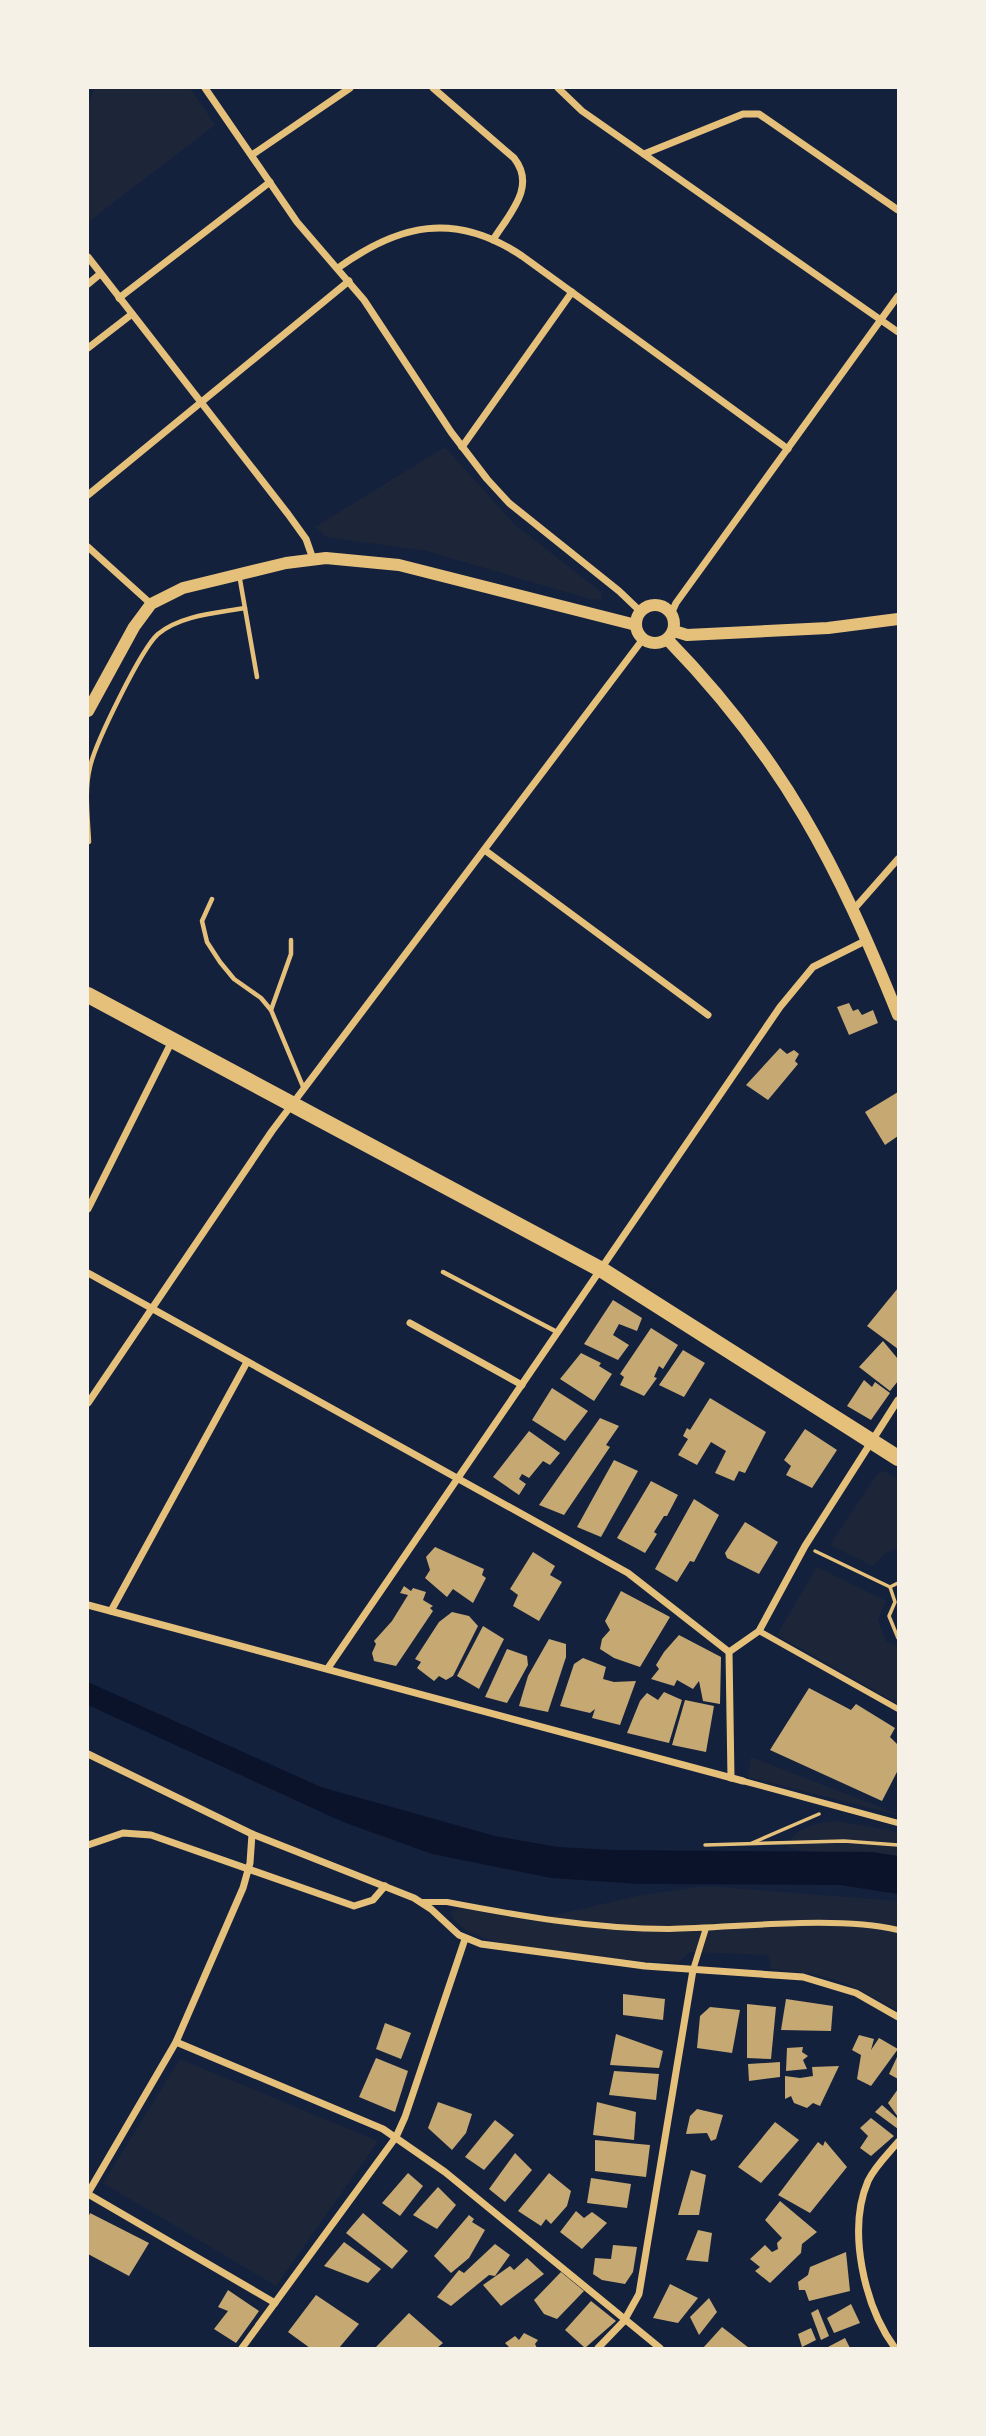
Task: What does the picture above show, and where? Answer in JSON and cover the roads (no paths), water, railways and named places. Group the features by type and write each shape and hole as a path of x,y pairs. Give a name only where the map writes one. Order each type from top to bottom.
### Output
{"main road":[{"path":"88,995 602,1270 898,1458"}],"street":[{"path":"205,88 307,234 349,281 462,447 509,503 619,591 638,619 643,639"},
{"path":"252,155 350,88"},
{"path":"433,88 514,158 523,172 522,193 493,240"},
{"path":"558,88 582,111 898,332"},
{"path":"644,155 743,114 759,114 784,128 898,210"},
{"path":"119,298 270,182"},
{"path":"338,268 377,242 409,230 437,228 493,240 513,249 788,449"},
{"path":"88,257 296,524 313,559"},
{"path":"88,284 100,274"},
{"path":"88,495 349,281"},
{"path":"462,447 572,292"},
{"path":"898,296 676,603 671,614 671,635 772,763 813,828 854,909 898,1016"},
{"path":"88,348 132,314"},
{"path":"88,547 151,604"},
{"path":"88,711 134,627 151,604 183,588 313,559 399,565 638,619"},
{"path":"638,619 656,605 671,614"},
{"path":"643,639 657,643 671,635 774,631 898,619"},
{"path":"88,1403 272,1131 486,851 643,639"},
{"path":"486,851 708,1015"},
{"path":"854,909 898,859"},
{"path":"327,1668 803,977 813,967 867,939"},
{"path":"88,1209 172,1040"},
{"path":"88,1273 628,1573 729,1651"},
{"path":"410,1323 522,1385"},
{"path":"111,1611 247,1362"},
{"path":"729,1651 759,1631 805,1546 898,1400"},
{"path":"88,1605 898,1823"},
{"path":"759,1631 898,1709"},
{"path":"729,1651 731,1778"},
{"path":"88,1754 251,1834 421,1902 465,1939 564,1957 693,1970 803,1977 856,1993 898,2017"},
{"path":"88,1845 123,1833 143,1833 354,1906 373,1899 385,1886"},
{"path":"251,1834 249,1869 176,2042 88,2194 275,2303"},
{"path":"421,1902 447,1902 604,1926 706,1928 838,1923 898,1930"},
{"path":"598,2348 624,2321 639,2294 693,1970 706,1928"},
{"path":"242,2348 396,2137 465,1939"},
{"path":"176,2042 360,2117 396,2137 445,2172 660,2348"},
{"path":"895,2348 870,2300 860,2219 869,2179 898,2142"}],"lane":[{"path":"239,574 257,677"},
{"path":"89,842 90,766 98,743 150,643 159,634 194,617 245,608"},
{"path":"212,899 202,921 207,942 234,979 261,998 271,1010 305,1090"},
{"path":"271,1010 288,963 291,940"},
{"path":"443,1272 559,1333"}]}
